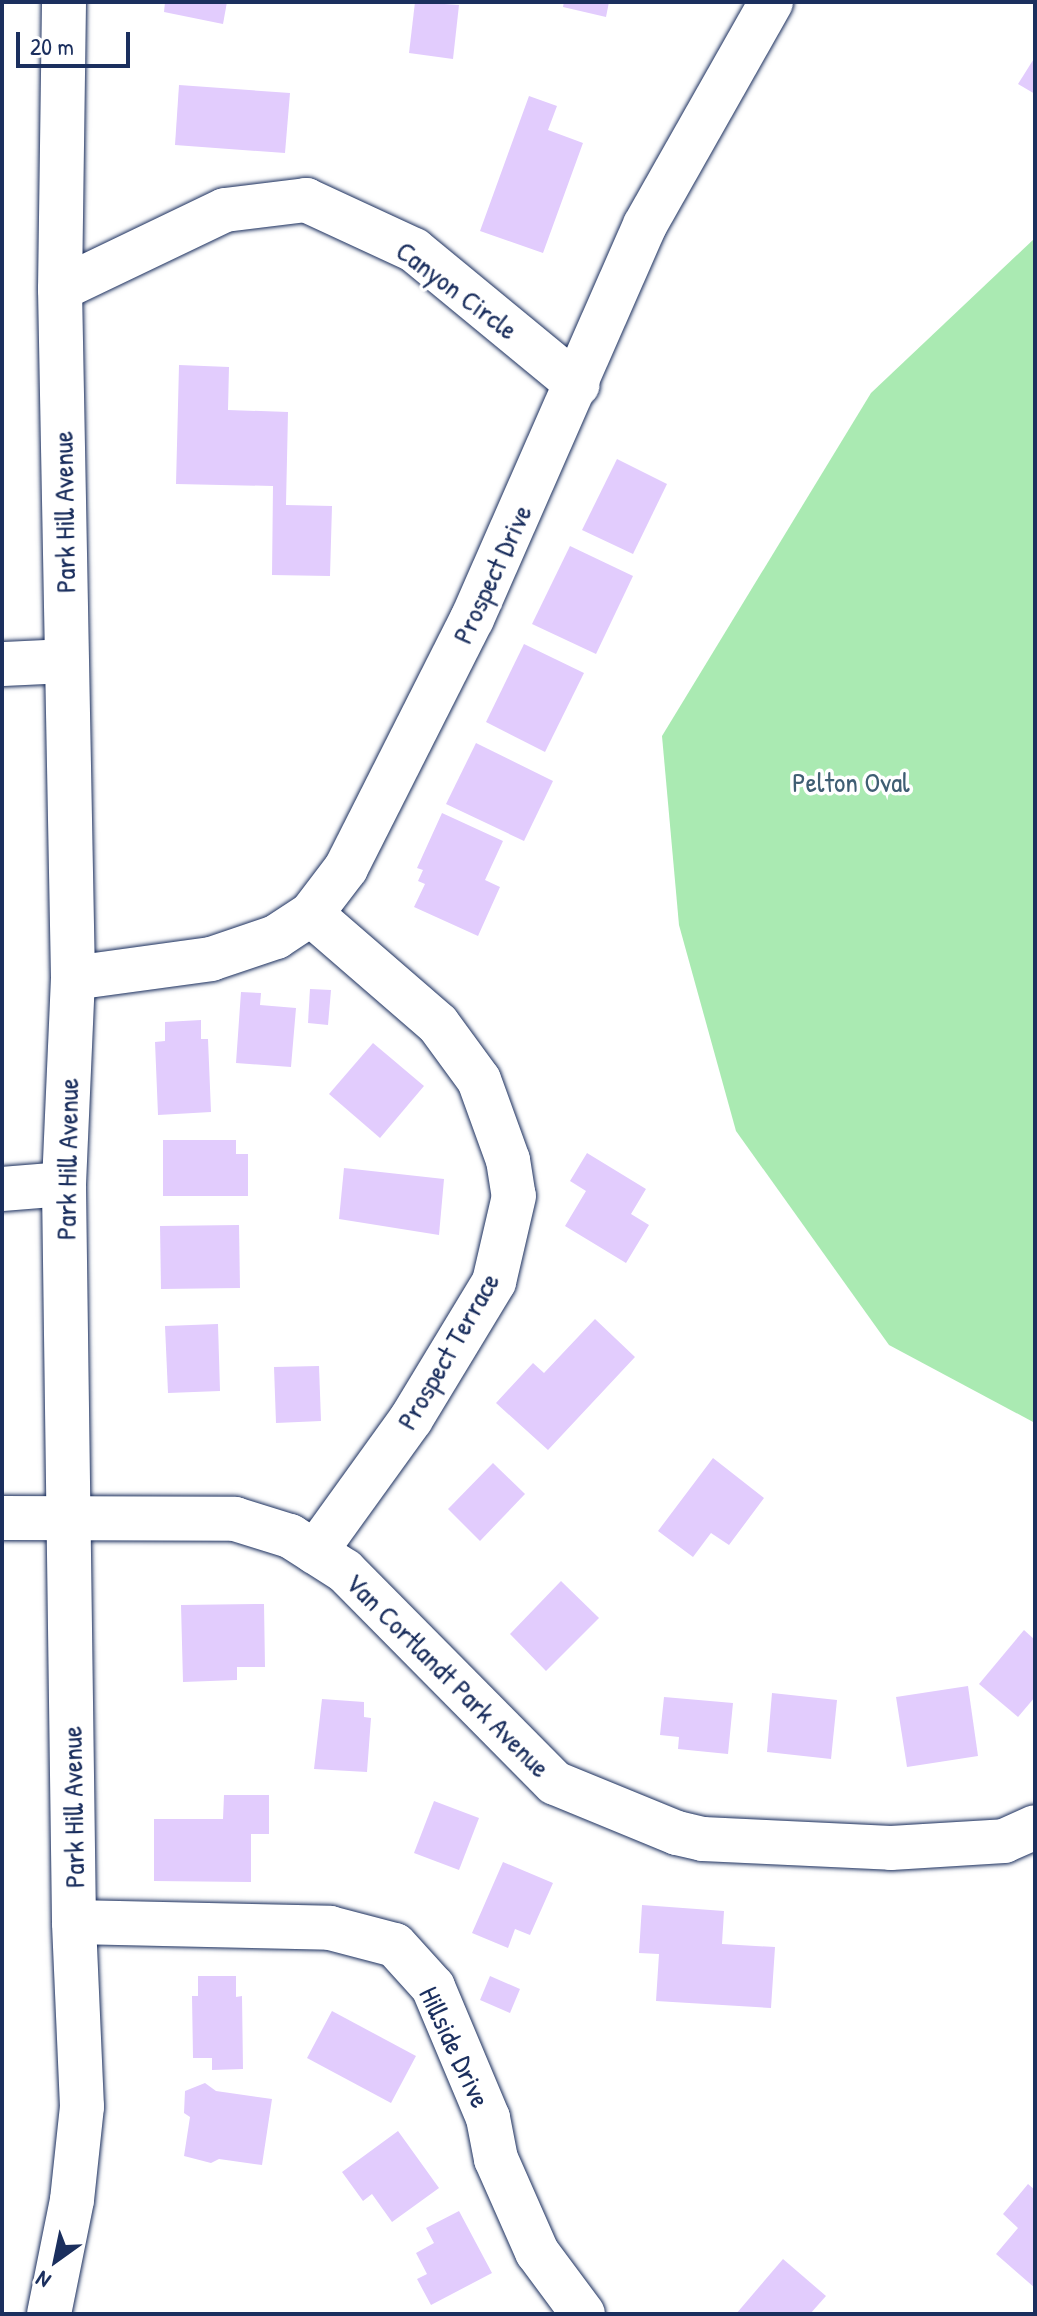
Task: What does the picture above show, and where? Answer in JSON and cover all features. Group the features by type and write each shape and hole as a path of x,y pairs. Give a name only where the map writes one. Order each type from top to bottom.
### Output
{"street":[{"name":"Park Hill Avenue","path":"49,2314 72,2200 82,2107 74,1922 64,1184 73,978 60,289 64,2"},
{"name":"Prospect Drive","path":"73,978 211,959 276,937 311,914 346,868 472,619 578,385 645,225 771,2"},
{"name":"Canyon Circle","path":"60,289 225,210 306,200 414,250 578,385"},
{"path":"2,664 66,661"},
{"name":"Prospect Terrace","path":"311,914 438,1024 479,1080 508,1160 514,1196 494,1282 411,1419 315,1552"},
{"path":"2,1189 64,1184"},
{"name":"Van Cortlandt Park Avenue","path":"2,1518 235,1519 290,1536 345,1571 555,1783 610,1808 703,1839 891,1848 1004,1841 1035,1827"},
{"name":"Hillside Drive","path":"74,1922 330,1928 395,1945 433,1987 488,2118 496,2159 537,2252 583,2314"}],"green space":[{"name":"Pelton Oval","path":"1035,238 1035,1423 889,1345 736,1131 679,925 662,736 871,393"}],"building":[{"path":"165,2 227,2 223,24 164,12"},
{"path":"415,2 459,5 453,59 409,53"},
{"path":"564,2 609,2 606,17 563,7"},
{"path":"1035,57 1035,94 1018,84"},
{"path":"179,85 290,93 285,153 175,145"},
{"path":"529,96 557,106 548,130 583,143 543,253 480,231"},
{"path":"179,365 229,367 228,410 288,412 286,505 332,506 330,576 272,575 273,486 176,484"},
{"path":"617,459 667,484 633,554 582,530"},
{"path":"570,546 633,576 596,654 532,624"},
{"path":"524,644 584,673 545,752 486,722"},
{"path":"476,743 553,781 524,841 446,804"},
{"path":"442,813 503,841 485,880 500,887 478,936 414,907 425,884 418,881 423,870 417,868"},
{"path":"310,989 331,990 328,1025 308,1023"},
{"path":"241,992 261,993 260,1005 296,1008 291,1067 236,1063"},
{"path":"201,1020 201,1039 208,1039 211,1112 158,1115 155,1042 165,1041 165,1022"},
{"path":"373,1043 424,1086 380,1138 329,1094"},
{"path":"163,1140 236,1140 236,1154 248,1154 248,1196 163,1196"},
{"path":"587,1153 646,1189 631,1214 649,1225 626,1263 565,1226 586,1191 570,1181"},
{"path":"344,1168 444,1179 439,1235 339,1219"},
{"path":"239,1225 240,1288 161,1289 160,1226"},
{"path":"595,1319 635,1357 548,1450 496,1403 533,1363 544,1373"},
{"path":"218,1324 220,1391 168,1393 165,1326"},
{"path":"319,1366 321,1421 276,1423 274,1367"},
{"path":"713,1458 764,1498 729,1545 711,1533 693,1557 658,1531"},
{"path":"493,1463 525,1494 480,1541 448,1509"},
{"path":"561,1581 599,1618 546,1671 510,1634"},
{"path":"264,1604 265,1667 237,1667 237,1680 183,1682 181,1605"},
{"path":"1024,1630 1035,1640 1035,1697 1018,1717 979,1684"},
{"path":"968,1686 978,1756 907,1767 896,1697"},
{"path":"772,1693 837,1700 831,1759 767,1752"},
{"path":"664,1697 733,1703 728,1754 678,1749 679,1737 660,1735"},
{"path":"322,1699 364,1702 364,1717 371,1718 367,1772 314,1769"},
{"path":"224,1795 269,1795 269,1834 251,1834 251,1882 154,1881 154,1819 223,1819"},
{"path":"434,1801 479,1818 459,1870 414,1853"},
{"path":"503,1862 553,1883 530,1935 515,1929 508,1948 472,1933"},
{"path":"642,1905 724,1911 722,1944 775,1947 771,2008 656,2001 659,1954 639,1953"},
{"path":"198,1976 236,1976 236,1997 242,1996 243,2069 212,2070 212,2058 193,2058 192,1996 198,1996"},
{"path":"490,1976 520,1989 510,2013 480,2000"},
{"path":"332,2011 416,2056 391,2103 307,2058"},
{"path":"205,2083 216,2091 272,2099 262,2165 219,2159 211,2163 184,2156 190,2117 184,2113 185,2091"},
{"path":"398,2131 439,2188 392,2222 372,2194 363,2201 342,2172"},
{"path":"1028,2184 1035,2190 1035,2288 996,2254 1018,2228 1003,2214"},
{"path":"459,2211 492,2273 431,2305 417,2279 427,2274 416,2253 434,2243 426,2228"},
{"path":"783,2259 826,2296 810,2314 736,2314"}]}
